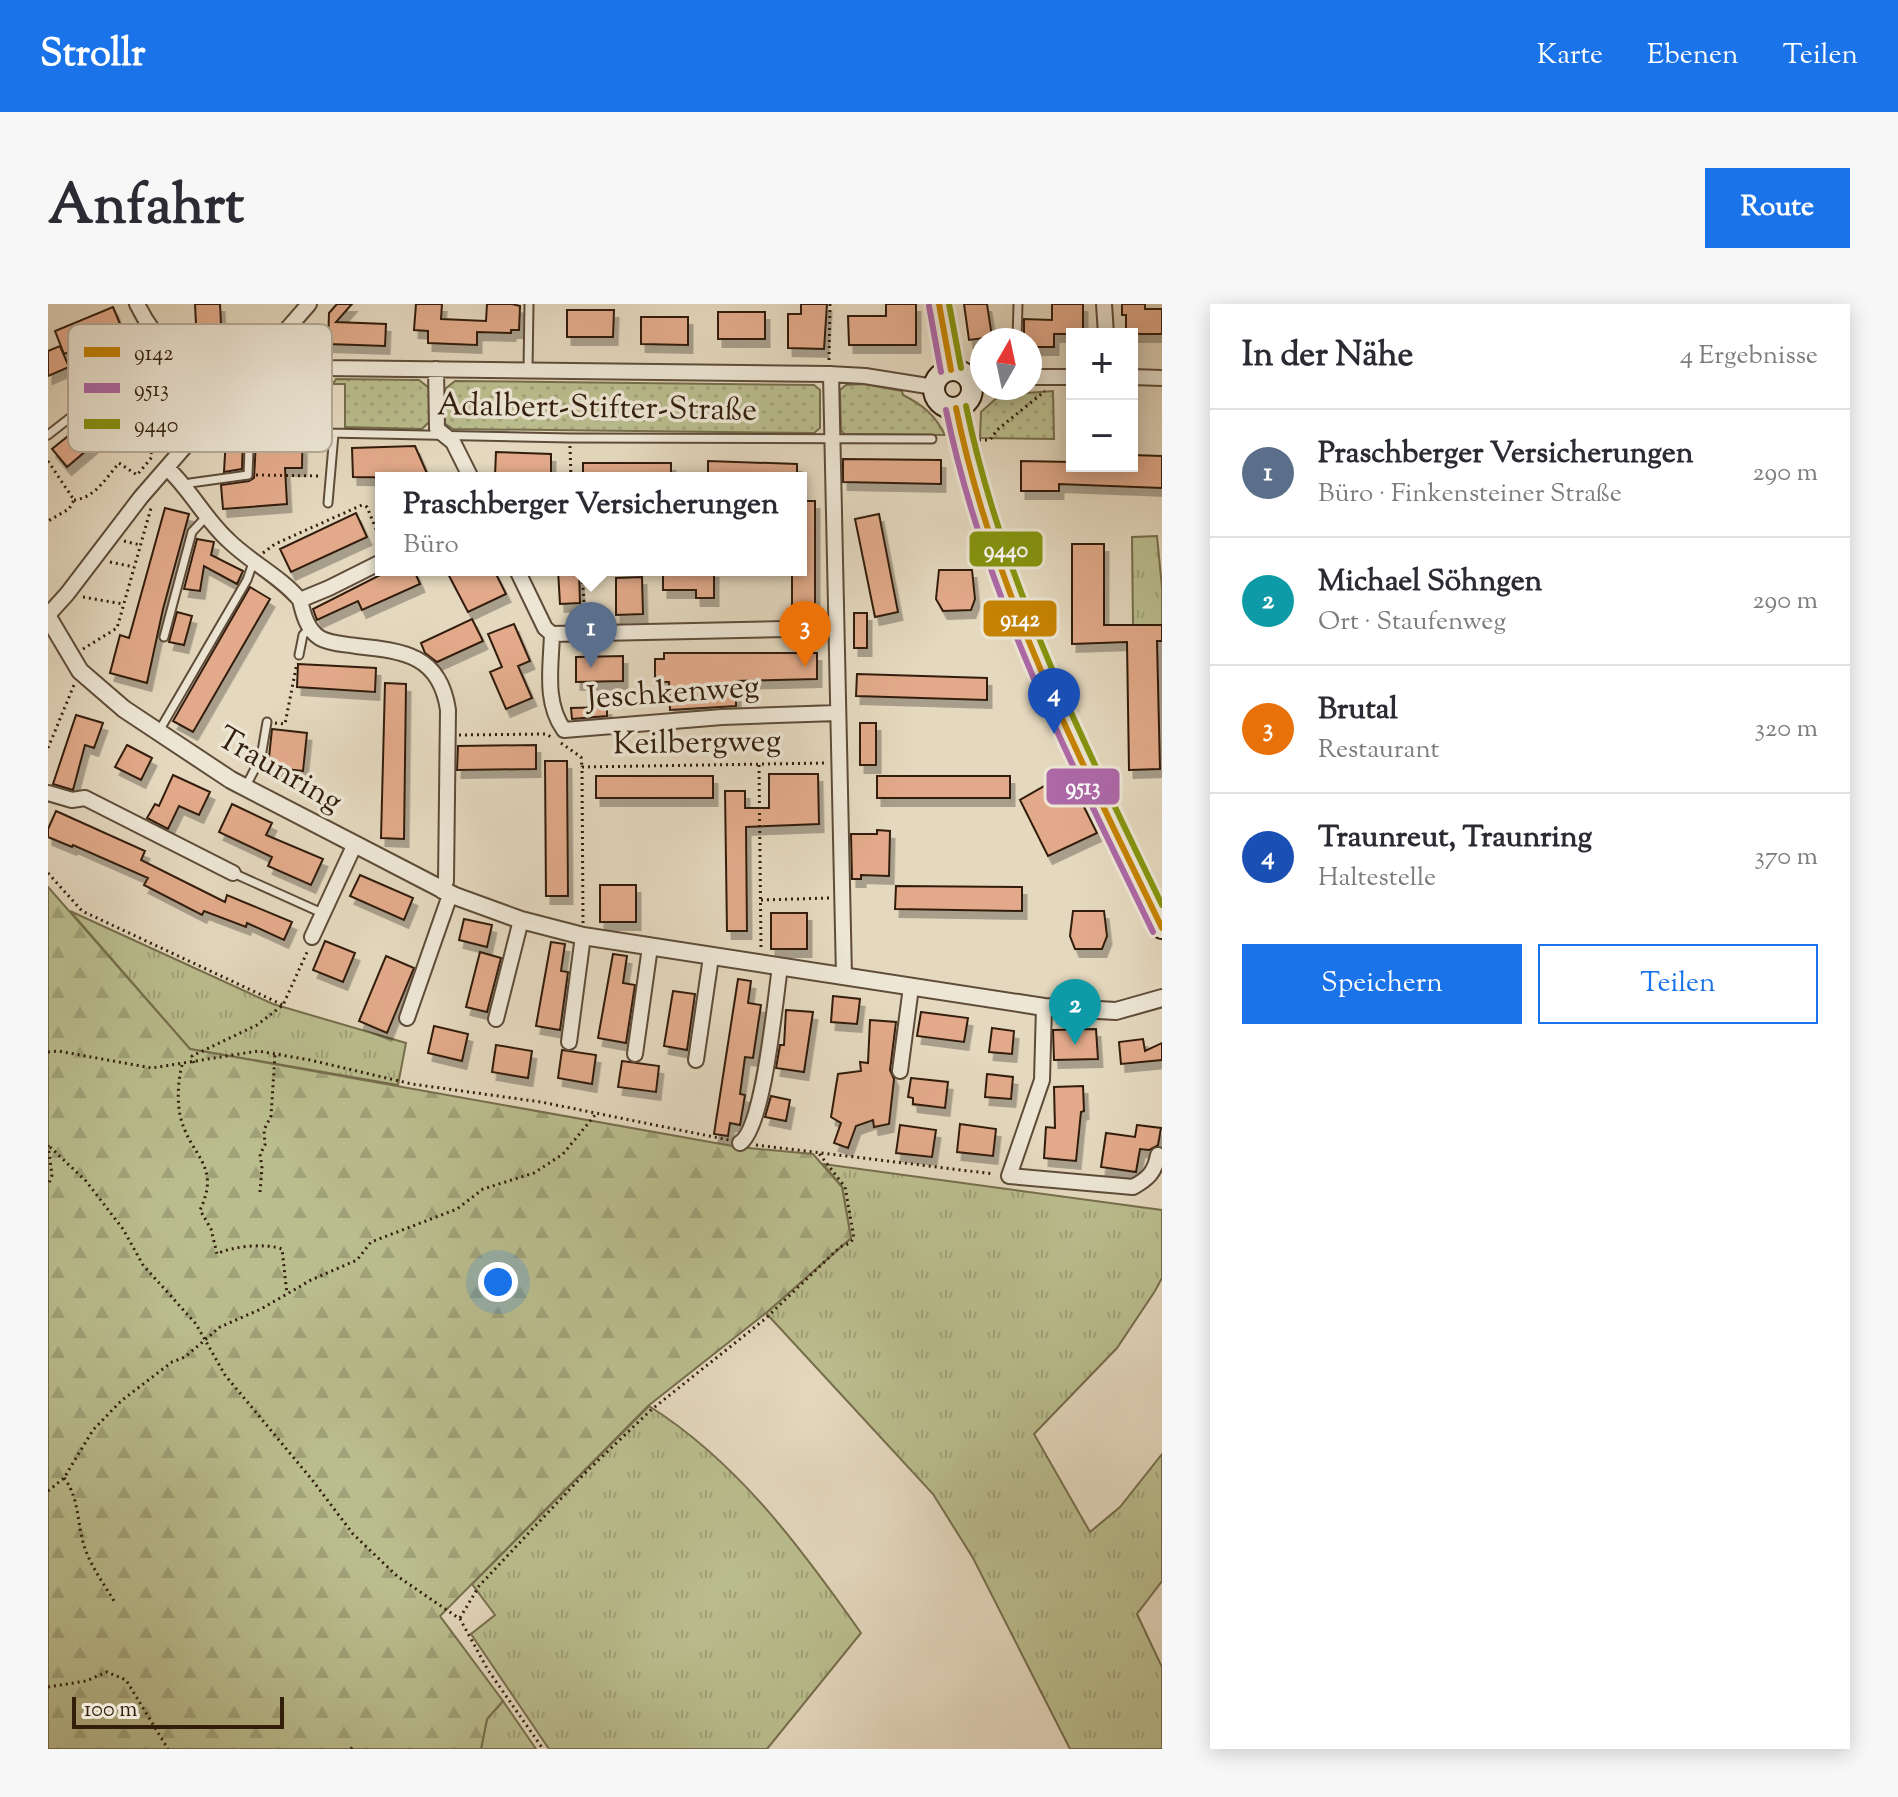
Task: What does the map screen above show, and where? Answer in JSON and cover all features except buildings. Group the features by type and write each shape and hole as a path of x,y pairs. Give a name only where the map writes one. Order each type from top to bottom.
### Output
{"main road":[{"path":"939,304 951,370"},
{"path":"970,378 962,372 951,370 940,376 934,387 940,403 956,408 970,398"},
{"path":"956,408 962,440 1018,618 1162,928"}],"street":[{"path":"137,304 147,324"},
{"path":"292,324 309,304"},
{"path":"1104,304 1106,328"},
{"name":"Adalbert-Stifter-Straße","path":"332,368 830,374 934,387"},
{"path":"436,369 436,426 453,442 468,472"},
{"path":"830,374 844,977"},
{"path":"1042,376 1066,377"},
{"path":"1138,377 1162,378"},
{"path":"48,616 141,497 181,452"},
{"path":"167,468 225,538 253,563 289,587 300,600 311,628 319,637 339,643 392,650 422,661 432,670 443,689 448,710 446,893 407,1018"},
{"path":"300,600 375,565"},
{"path":"520,576 545,628 552,634 836,628"},
{"name":"Traunring","path":"48,616 75,664 124,709 159,732 245,787 354,846 446,893 521,920 583,936 1044,1007 1116,1011 1162,998"},
{"name":"Jeschkenweg","path":"552,634 550,703 564,730 722,717 837,713"},
{"path":"48,793 72,800 85,798 233,873"},
{"path":"312,937 354,846"},
{"path":"496,1019 521,920"},
{"path":"569,1042 583,936"},
{"path":"635,1054 650,947"},
{"path":"696,1060 711,957"},
{"path":"740,1143 746,1139 758,1113 780,967"},
{"path":"900,1071 911,987"},
{"path":"1044,1007 1042,1080 1009,1176 1133,1187 1147,1180 1156,1167 1158,1155"}],"lane":[{"path":"528,370 529,304"},
{"path":"1017,328 1018,304"},
{"path":"48,435 68,419"},
{"path":"328,503 334,434"},
{"name":"Adalbert-Stifter-Straße","path":"334,434 932,439"},
{"path":"185,487 190,483 248,475 249,452"},
{"path":"164,637 192,532 207,515"},
{"path":"159,732 247,580 253,563"},
{"path":"299,655 303,635 311,628"},
{"path":"245,787 261,757 267,722"},
{"path":"233,873 323,913"}],"path":[{"path":"830,304 830,374"},
{"path":"962,440 990,440 997,430 1047,388 1048,376"},
{"path":"570,438 571,472"},
{"path":"74,500 92,495 119,463 137,475 152,457 151,452"},
{"path":"48,461 74,500"},
{"path":"248,475 328,476"},
{"path":"48,748 75,664 117,628 152,509 141,497"},
{"path":"48,521 69,509 74,500"},
{"path":"253,563 275,544 362,505 367,507 375,526"},
{"path":"95,558 134,567"},
{"path":"582,576 586,635"},
{"path":"67,594 123,605"},
{"path":"267,722 285,724 299,655"},
{"name":"Jeschkenweg","path":"448,735 546,734 581,757 582,767"},
{"name":"Keilbergweg","path":"583,936 582,767 839,763"},
{"path":"759,765 761,964"},
{"path":"48,873 82,911 283,1005"},
{"path":"761,900 841,898"},
{"path":"194,1063 192,1056 257,1025 283,1005 312,937"},
{"path":"48,1052 58,1051 152,1068 258,1051 412,1084 541,1102 740,1143 1009,1176"},
{"path":"260,1192 260,1154 265,1145 264,1130 271,1116 276,1054"},
{"path":"182,1064 178,1080 180,1115 188,1137 205,1166 208,1193 200,1210 211,1229 214,1248 217,1254 261,1244 282,1249 287,1294"},
{"path":"48,1491 64,1478 93,1430 121,1401 161,1370 185,1357 220,1327 357,1260 371,1242 457,1209 483,1189 534,1173 563,1154 596,1113"},
{"path":"48,1186 52,1175 49,1146"},
{"path":"49,1146 86,1181 123,1229 143,1265 182,1307 225,1375 353,1534 397,1576 460,1619 488,1670 543,1749"},
{"path":"460,1619 479,1586 508,1553 651,1410 765,1319 805,1284 840,1247 854,1238 845,1187 817,1151"},
{"path":"64,1478 72,1487 89,1558 114,1601"},
{"path":"48,1687 86,1681 107,1672 126,1680 168,1749"}],"green space":[{"path":"336,379 419,380 429,388 429,422 422,429 345,427 345,384 333,384"},
{"path":"455,381 814,385 820,390 820,428 814,433 453,429 444,423 445,389"},
{"path":"864,384 902,391 903,395 933,416 945,435 844,434 841,430 840,390 846,385"},
{"path":"1053,391 1054,439 980,438 981,412 994,400 1042,400 1042,392"},
{"path":"1157,536 1162,625 1133,625 1132,537"},
{"path":"48,887 190,1049 738,1147 813,1154 842,1187 851,1238 766,1313 648,1406 440,1616 503,1701 487,1719 481,1749 48,1749"},
{"path":"70,911 273,1004 406,1043 398,1085 190,1049"},
{"path":"823,1164 1162,1210 1162,1278 1155,1291 1117,1348 1034,1434 1090,1532 1120,1507 1162,1454 1162,1581 1137,1614 1162,1667 1162,1749 1070,1749 973,1558 933,1494 766,1313 851,1238 842,1187"},
{"path":"649,1406 681,1428 739,1480 791,1539 861,1633 767,1749 549,1749 471,1634 495,1615 472,1584"},
{"path":"503,1701 536,1749 481,1749 487,1719"}],"transit line":[{"name":"9142","path":"939,304 951,370"},
{"name":"9440","path":"949,304 961,368"},
{"name":"9513","path":"929,306 941,372"},
{"name":"9440","path":"966,406 1001,536 1024,599 1076,723 1162,905"},
{"name":"9142","path":"956,408 972,476 1016,609 1071,738 1162,928"},
{"name":"9513","path":"946,410 962,479 1007,612 1062,742 1153,932"}],"place":[{"name":"Brutal","path":"805,667"},
{"name":"Praschberger Versicherungen","path":"591,668"},
{"name":"Traunreut, Traunring","path":"1054,734"},
{"name":"Michael Söhngen","path":"1075,1045"}]}
